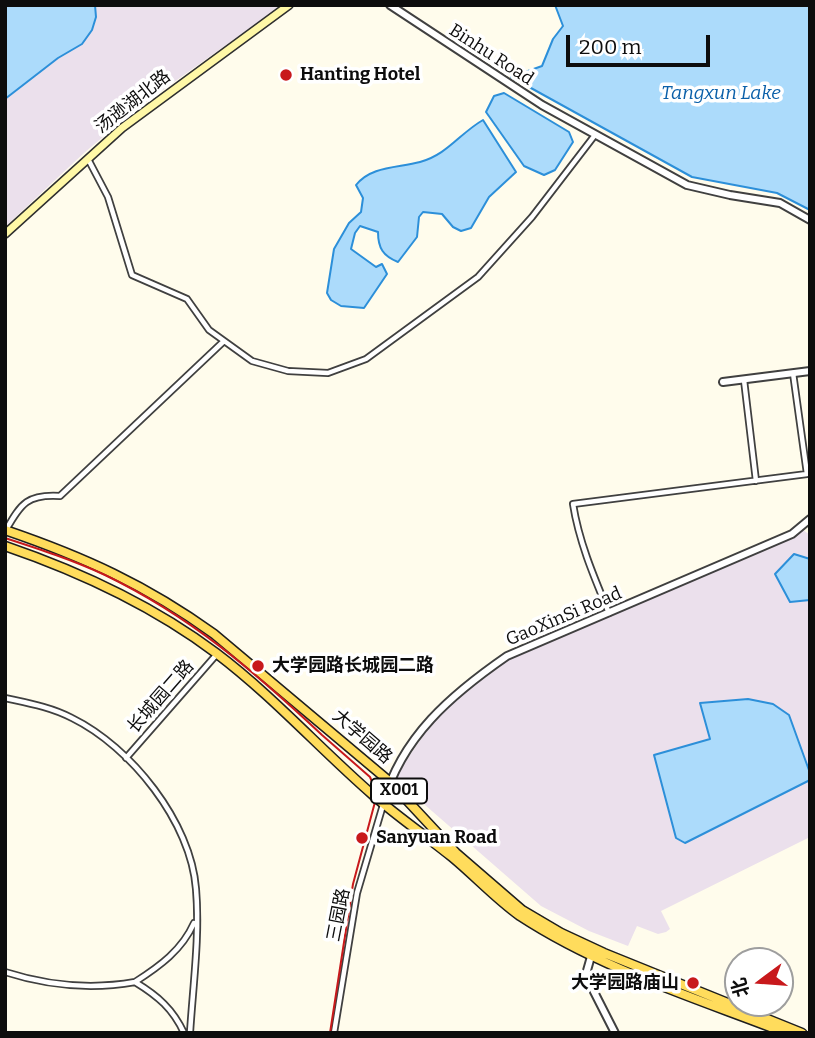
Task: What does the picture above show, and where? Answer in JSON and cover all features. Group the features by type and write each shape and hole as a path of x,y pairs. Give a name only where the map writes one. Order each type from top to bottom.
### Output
{"main road":[{"name":"汤逊湖北路","path":"5,234 149,106 289,5"},
{"name":"大学园路","path":"6,530 112,571 191,618 239,652 389,781 456,853 522,909 592,952 802,1033"},
{"name":"大学园路","path":"5,546 104,584 151,610 217,654 285,712 383,804 453,858 518,914 592,952 786,1033"}],"street":[{"path":"390,5 542,105 687,185 780,203 810,220"},
{"path":"88,159 108,197 132,275 187,299 209,330 252,361 288,371 328,373 366,359 478,277 532,217 595,135"},
{"path":"6,530 22,505 40,495 60,496 224,341"},
{"path":"723,383 810,371"},
{"path":"609,612 591,570 576,524 573,505 807,474 793,373"},
{"path":"744,380 756,481"},
{"name":"GaoXinSi Road","path":"383,804 389,781 422,726 469,682 508,656 792,534 810,519"},
{"name":"长城园二路","path":"126,758 217,654"},
{"path":"5,698 39,705 72,718 108,742 137,768 169,810 190,853 196,888 190,1033"},
{"name":"三园路","path":"334,1033 357,893 383,804"},
{"path":"5,972 39,982 80,987 135,982 171,956 188,937 196,921"},
{"path":"592,952 586,974 615,1033"},
{"path":"135,982 157,996 176,1015 184,1033"}],"shaded area":[{"path":"95,5 282,5 135,110 84,153 5,227 5,99 58,58 82,44 96,17"},
{"path":"803,530 810,535 810,837 661,911 670,929 666,932 658,934 637,926 628,946 589,931 541,906 394,778 432,723 467,688 516,654"}],"water":[{"path":"5,5 95,5 96,17 92,30 82,44 58,58 5,99"},
{"name":"Tangxun Lake","path":"555,5 810,5 810,210 777,193 692,177 511,77 542,66 553,39 563,26"},
{"path":"504,93 569,132 573,142 555,170 544,175 524,166 486,112 494,96"},
{"path":"483,120 516,172 489,197 471,228 461,231 453,227 442,214 423,212 419,217 417,237 398,262 382,251 378,232 360,226 355,233 351,249 376,267 382,264 387,274 364,308 341,306 331,300 327,293 334,249 349,223 361,212 363,198 356,185 377,171 430,159"},
{"path":"794,554 810,559 810,600 790,602 775,574"},
{"path":"748,699 773,704 789,715 810,773 810,780 685,843 676,838 654,755 710,739 700,703"}],"tram line":[{"path":"5,538 93,570 165,608 246,667 370,777 375,789 375,802 353,884 330,1033"}],"place":[{"name":"Hanting Hotel","path":"286,75"},
{"name":"大学园路长城园二路","path":"258,666"},
{"name":"Sanyuan Road","path":"362,838"},
{"name":"大学园路庙山","path":"693,983"}]}
